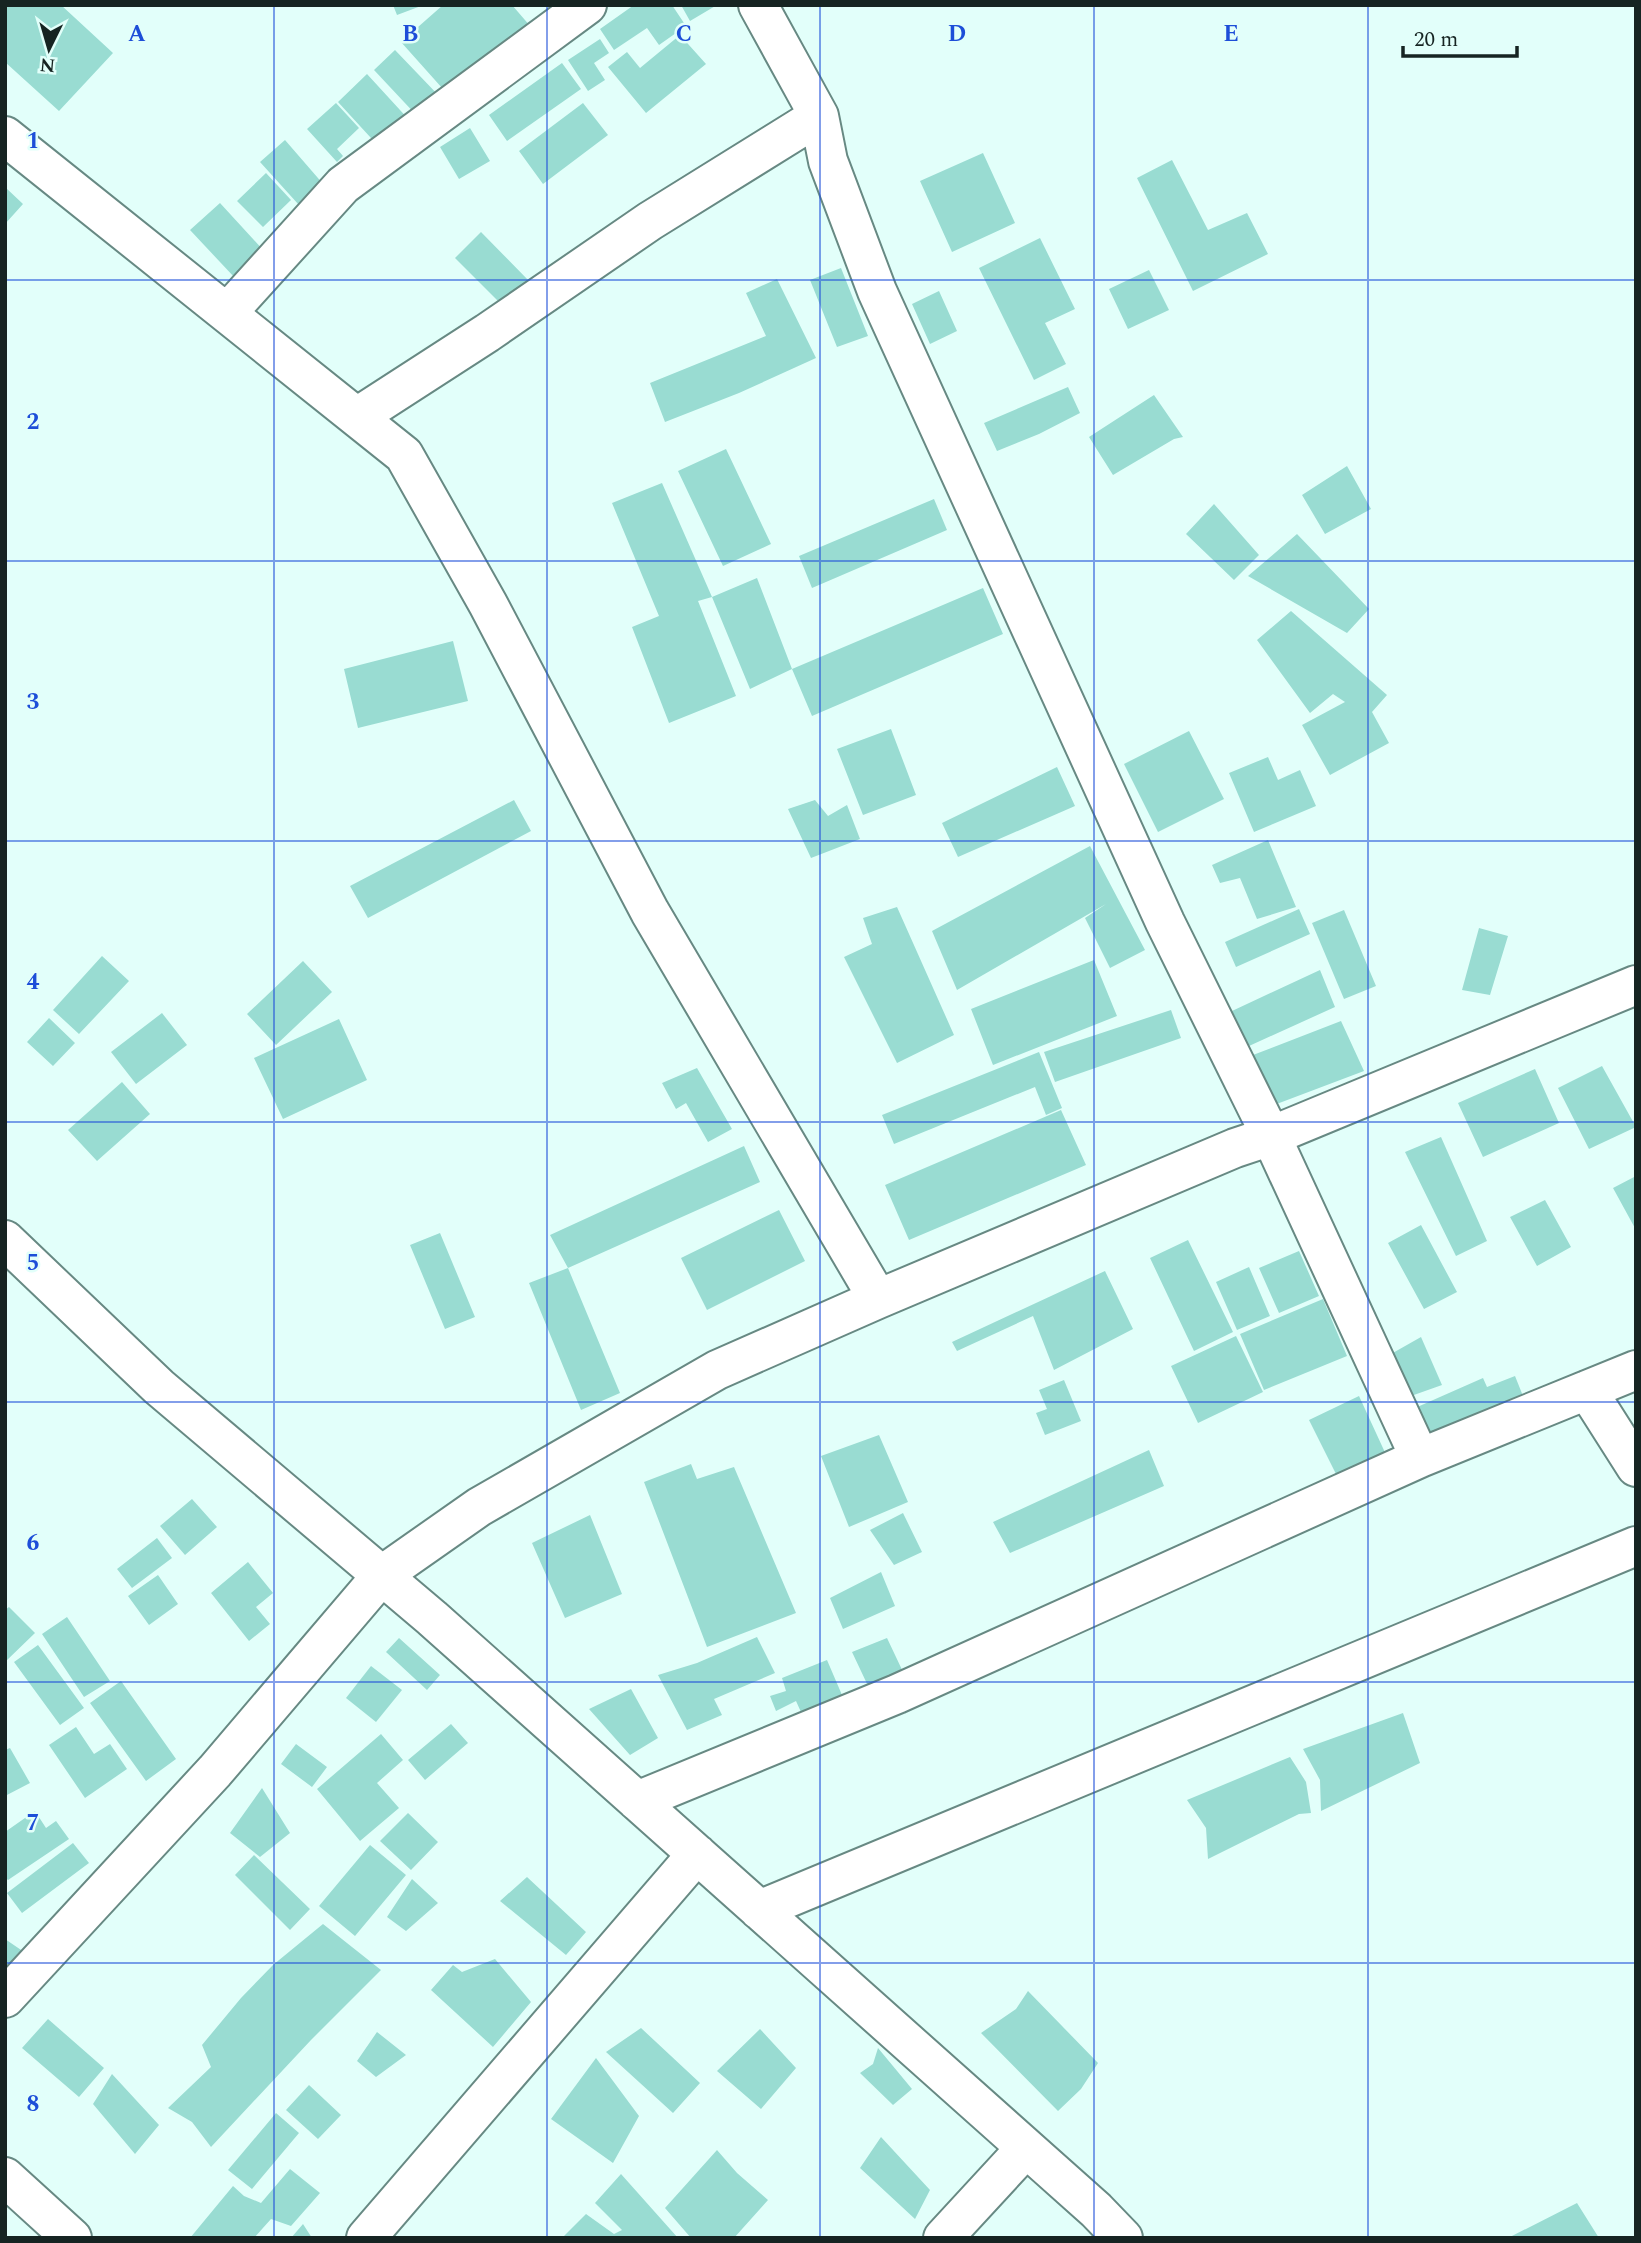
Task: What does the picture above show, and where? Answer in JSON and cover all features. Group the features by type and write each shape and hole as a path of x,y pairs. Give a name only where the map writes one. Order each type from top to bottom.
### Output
{"street":[{"path":"227,313 343,185 587,5"},
{"path":"758,5 819,116 828,161 877,291 1165,922 1271,1136 1420,1458"},
{"path":"357,417 650,221 819,116"},
{"path":"5,136 404,455 488,604 650,912 878,1299"},
{"path":"5,1998 215,1770 382,1575 479,1507 717,1370 1223,1153 1271,1136 1636,985"},
{"path":"5,1240 159,1387 382,1575 1096,2210 1123,2238"},
{"path":"637,1801 897,1694 1420,1458 1636,1370"},
{"path":"1587,1390 1636,1467"},
{"path":"759,1910 1636,1546"},
{"path":"366,2238 697,1854"},
{"path":"943,2238 1026,2148"},
{"path":"5,2177 72,2238"}],"building":[{"path":"5,5 61,5 113,53 59,111 5,62"},
{"path":"393,5 421,5 421,6 397,15"},
{"path":"443,5 512,5 531,27 451,98 401,42"},
{"path":"634,5 672,5 686,26 659,45 647,28 614,50 600,29"},
{"path":"681,5 717,5 690,21"},
{"path":"680,35 706,64 646,113 608,67 627,52 640,68"},
{"path":"600,39 609,53 594,63 605,80 588,91 568,60"},
{"path":"395,50 441,98 419,118 374,70"},
{"path":"562,63 581,89 507,141 489,115"},
{"path":"367,74 411,122 382,150 338,102"},
{"path":"336,103 359,128 337,149 343,156 337,162 307,129"},
{"path":"583,103 608,135 543,184 519,151"},
{"path":"470,128 490,161 459,179 440,147"},
{"path":"285,140 324,185 299,205 260,162"},
{"path":"983,153 1015,223 952,252 920,181"},
{"path":"1172,160 1208,230 1247,213 1268,254 1193,291 1137,178"},
{"path":"266,173 291,200 263,227 237,201"},
{"path":"5,187 23,204 5,224"},
{"path":"220,203 264,251 235,278 190,230"},
{"path":"481,232 530,282 504,307 455,258"},
{"path":"1040,238 1075,309 1045,323 1066,364 1034,380 979,268"},
{"path":"841,268 868,336 837,347 810,280"},
{"path":"1149,270 1169,310 1128,329 1109,289"},
{"path":"777,279 816,358 739,393 665,422 650,383 766,336 746,293"},
{"path":"939,291 957,331 930,344 912,304"},
{"path":"1068,387 1080,413 997,451 984,423"},
{"path":"1154,395 1183,437 1174,439 1113,475 1089,437"},
{"path":"726,449 771,544 723,566 678,471"},
{"path":"1347,466 1371,509 1325,534 1302,495"},
{"path":"662,483 712,597 698,601 736,696 669,723 632,627 659,616 612,503"},
{"path":"934,499 947,530 812,588 799,556"},
{"path":"1214,504 1259,555 1234,580 1186,534"},
{"path":"1297,534 1369,609 1347,633 1248,576"},
{"path":"757,578 792,669 750,689 712,597"},
{"path":"983,588 1003,634 812,716 792,669"},
{"path":"1291,611 1387,695 1372,712 1389,743 1330,775 1302,725 1345,702 1333,694 1310,713 1257,640"},
{"path":"453,641 468,701 358,728 344,669"},
{"path":"891,729 916,795 863,815 837,749"},
{"path":"1189,731 1224,799 1158,832 1124,764"},
{"path":"1268,757 1278,780 1300,770 1316,806 1254,832 1229,773"},
{"path":"1057,767 1075,806 958,857 942,823"},
{"path":"514,800 531,831 368,918 350,886"},
{"path":"815,800 828,816 847,805 860,839 811,858 788,809"},
{"path":"1268,840 1296,907 1257,919 1240,878 1220,883 1212,865"},
{"path":"1090,846 1145,950 1110,968 1085,918 1106,904 957,990 932,931"},
{"path":"897,907 954,1035 897,1063 844,957 872,944 863,918"},
{"path":"1299,909 1310,934 1236,967 1225,942"},
{"path":"1344,910 1376,986 1344,999 1312,923"},
{"path":"1479,928 1508,936 1490,995 1462,990"},
{"path":"102,956 129,981 79,1034 53,1010"},
{"path":"1094,960 1117,1016 993,1065 971,1009"},
{"path":"303,961 332,992 276,1045 247,1014"},
{"path":"1320,970 1335,1007 1249,1046 1232,1011"},
{"path":"1171,1010 1181,1038 1055,1082 1044,1052"},
{"path":"162,1013 187,1045 136,1084 111,1052"},
{"path":"49,1018 75,1043 53,1066 27,1042"},
{"path":"339,1019 367,1080 283,1119 254,1058"},
{"path":"1341,1021 1364,1071 1274,1105 1253,1055"},
{"path":"1039,1052 1062,1108 1046,1115 1035,1087 894,1144 882,1115"},
{"path":"1602,1066 1636,1127 1589,1149 1558,1088"},
{"path":"697,1068 732,1129 708,1142 686,1103 676,1109 662,1083"},
{"path":"1535,1069 1559,1123 1483,1157 1458,1103"},
{"path":"122,1082 150,1114 97,1161 68,1130"},
{"path":"1061,1110 1086,1165 909,1240 885,1185"},
{"path":"1441,1137 1487,1241 1456,1256 1405,1152"},
{"path":"744,1146 760,1182 568,1268 550,1235"},
{"path":"1636,1176 1636,1230 1613,1188"},
{"path":"1545,1200 1571,1247 1537,1266 1510,1217"},
{"path":"779,1210 805,1261 707,1310 681,1258"},
{"path":"1421,1225 1457,1292 1424,1309 1388,1243"},
{"path":"440,1233 475,1317 445,1329 410,1245"},
{"path":"1188,1240 1233,1332 1194,1351 1150,1258"},
{"path":"1299,1251 1319,1296 1279,1313 1259,1268"},
{"path":"1249,1267 1270,1316 1237,1330 1216,1282"},
{"path":"568,1268 620,1393 581,1410 529,1283"},
{"path":"1105,1271 1133,1329 1054,1370 1033,1316 957,1351 952,1342"},
{"path":"1323,1299 1347,1356 1264,1390 1240,1334"},
{"path":"1236,1336 1263,1392 1198,1423 1171,1366"},
{"path":"1421,1337 1442,1385 1411,1396 1391,1354"},
{"path":"1515,1376 1525,1401 1431,1442 1415,1408 1483,1378 1487,1387"},
{"path":"1064,1380 1081,1421 1045,1435 1036,1413 1047,1409 1039,1390"},
{"path":"1359,1396 1388,1459 1340,1482 1309,1420"},
{"path":"879,1435 908,1502 849,1527 821,1456"},
{"path":"1149,1450 1164,1486 1010,1553 993,1522"},
{"path":"691,1464 697,1479 734,1467 796,1613 707,1647 644,1482"},
{"path":"192,1499 217,1527 185,1555 160,1526"},
{"path":"903,1513 922,1552 894,1565 870,1530"},
{"path":"590,1515 622,1594 565,1618 532,1543"},
{"path":"157,1538 172,1558 132,1588 117,1569"},
{"path":"248,1562 273,1593 256,1607 270,1624 249,1641 211,1593"},
{"path":"881,1572 895,1606 843,1629 830,1598"},
{"path":"158,1575 178,1604 149,1625 128,1596"},
{"path":"9,1607 35,1633 5,1662 5,1610"},
{"path":"67,1617 110,1681 84,1697 42,1634"},
{"path":"757,1637 775,1673 714,1699 722,1715 687,1730 658,1675 697,1663"},
{"path":"399,1638 440,1675 427,1690 386,1652"},
{"path":"887,1638 904,1674 869,1688 852,1652"},
{"path":"38,1645 84,1708 60,1725 14,1662"},
{"path":"827,1660 845,1702 805,1721 796,1701 776,1711 770,1696 786,1691 782,1678"},
{"path":"371,1666 402,1690 376,1722 346,1698"},
{"path":"121,1681 176,1759 146,1781 90,1703"},
{"path":"631,1689 658,1738 630,1755 589,1709"},
{"path":"1403,1713 1420,1763 1321,1811 1320,1780 1303,1749"},
{"path":"451,1724 468,1743 425,1780 408,1760"},
{"path":"76,1727 94,1754 110,1744 127,1769 85,1798 49,1745"},
{"path":"381,1734 403,1760 377,1783 399,1808 360,1841 317,1789"},
{"path":"296,1744 327,1767 312,1787 281,1764"},
{"path":"10,1748 30,1783 5,1796 5,1750"},
{"path":"1290,1757 1306,1782 1311,1813 1299,1814 1208,1859 1206,1828 1187,1800"},
{"path":"262,1788 290,1833 260,1857 230,1833"},
{"path":"35,1811 46,1828 56,1821 69,1839 8,1880 5,1877 5,1832"},
{"path":"408,1813 438,1842 411,1870 380,1841"},
{"path":"73,1843 89,1863 22,1913 7,1893"},
{"path":"370,1845 406,1875 355,1936 319,1906"},
{"path":"254,1855 310,1909 290,1930 235,1875"},
{"path":"527,1877 586,1932 566,1955 500,1901"},
{"path":"412,1879 438,1903 406,1931 387,1917"},
{"path":"323,1924 381,1970 211,2147 192,2122 168,2108 211,2067 202,2045 241,1998 273,1965"},
{"path":"5,1939 27,1954 5,1975"},
{"path":"495,1959 531,2002 493,2047 431,1990 453,1965 462,1972"},
{"path":"1028,1991 1098,2063 1081,2089 1058,2111 981,2033 1016,2009"},
{"path":"48,2019 104,2068 79,2097 22,2048"},
{"path":"641,2028 700,2083 673,2113 606,2052"},
{"path":"760,2029 796,2068 761,2109 717,2071"},
{"path":"377,2032 406,2055 376,2077 357,2061"},
{"path":"878,2048 912,2089 893,2105 860,2073 873,2064"},
{"path":"596,2058 639,2116 613,2163 551,2119"},
{"path":"112,2074 159,2125 135,2154 93,2104"},
{"path":"309,2085 341,2115 318,2139 286,2110"},
{"path":"276,2113 299,2133 252,2189 228,2170"},
{"path":"881,2137 930,2190 915,2219 860,2168"},
{"path":"717,2150 737,2173 768,2200 734,2238 691,2238 665,2208"},
{"path":"290,2169 320,2193 291,2226 271,2219 254,2238 190,2238 233,2186 244,2196 261,2203"},
{"path":"621,2174 678,2238 562,2238 586,2214 614,2234 622,2230 595,2203"},
{"path":"1577,2203 1599,2238 1508,2238"},
{"path":"303,2224 312,2238 291,2238"}]}
